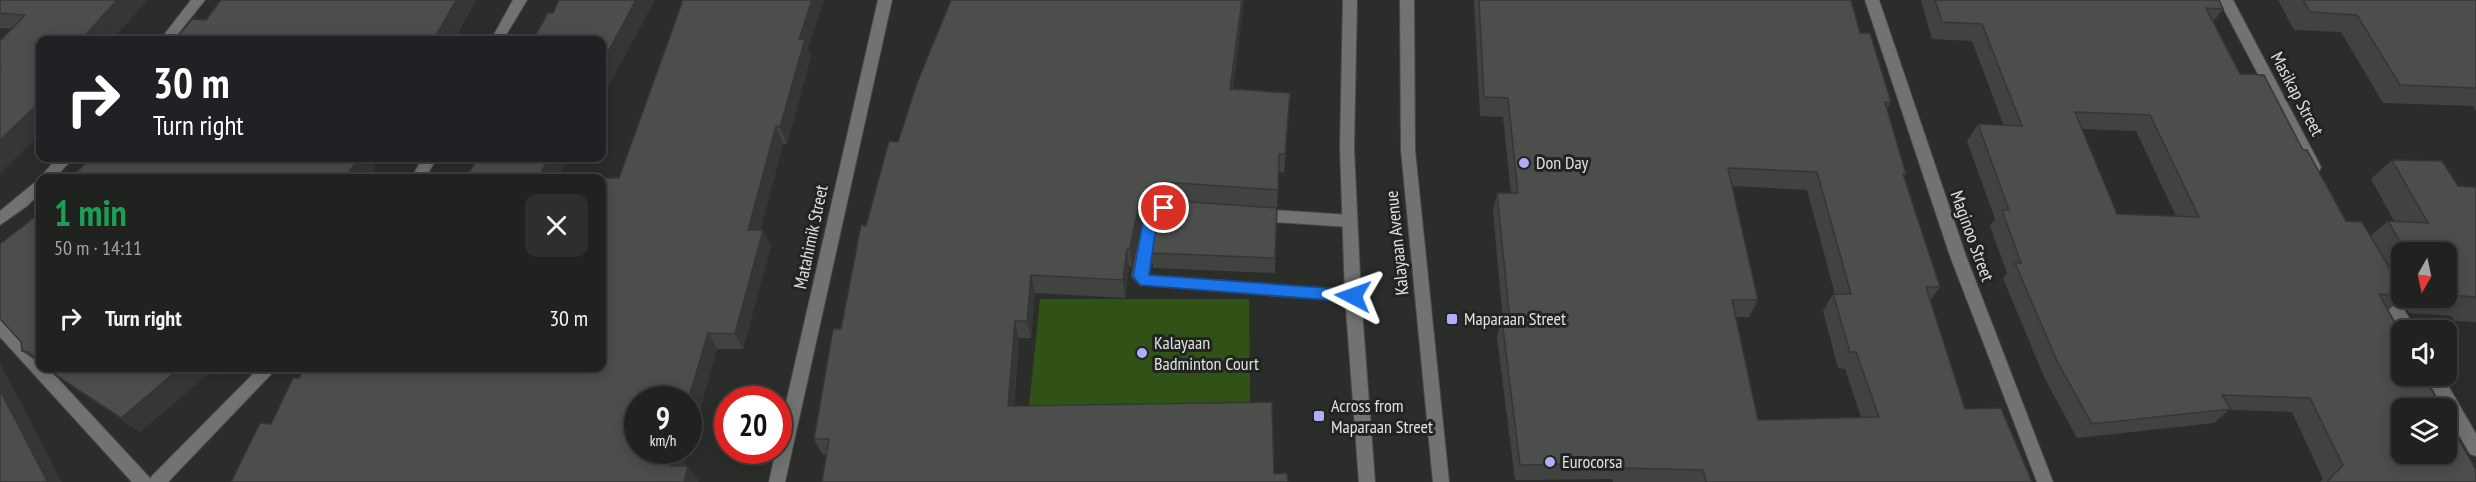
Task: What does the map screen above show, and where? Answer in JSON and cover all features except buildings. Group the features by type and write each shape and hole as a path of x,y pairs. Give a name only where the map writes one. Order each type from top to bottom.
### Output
{"street":[{"path":"169,36 198,0"},
{"path":"499,36 520,0"},
{"name":"Matahimik Street","path":"777,482 885,0"},
{"path":"1350,0 1347,148 1353,296 1367,482"},
{"name":"Kalayaan Avenue","path":"1407,0 1408,150 1441,482"},
{"name":"Maginoo Street","path":"1872,0 1958,256 2045,482"},
{"name":"Masikap Street","path":"2226,0 2324,185"},
{"path":"50,174 62,162"},
{"path":"0,219 36,188"},
{"path":"1187,210 1164,208 1157,210 1151,217 1140,276 1145,281 1353,296"},
{"path":"1245,214 1350,221"},
{"path":"2378,278 2402,320"},
{"path":"0,326 36,365"},
{"path":"42,372 143,482"},
{"path":"157,482 265,372"},
{"path":"2439,386 2476,449"}],"green space":[{"name":"Kalayaan Badminton Court","path":"1040,299 1249,299 1250,407 1029,407"}],"place":[{"name":"Don Day","path":"1524,163"},
{"name":"Maparaan Street","path":"1452,319"},
{"name":"Kalayaan Badminton Court","path":"1142,353"},
{"name":"Across from Maparaan Street","path":"1319,416"},
{"name":"Eurocorsa","path":"1550,462"}],"route":[{"path":"1164,208 1157,210 1151,217 1140,276 1145,281 1353,296"}]}
